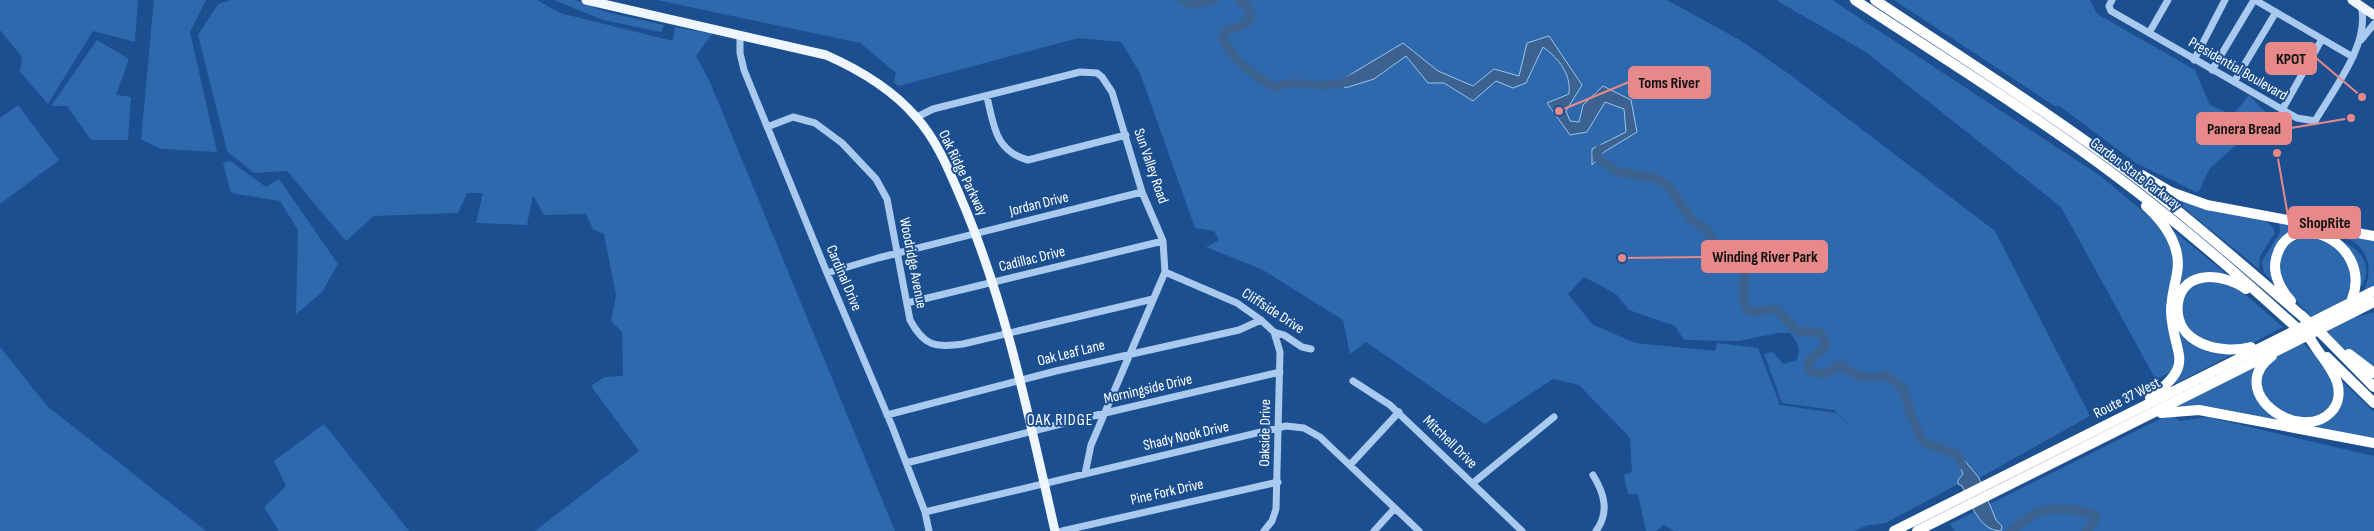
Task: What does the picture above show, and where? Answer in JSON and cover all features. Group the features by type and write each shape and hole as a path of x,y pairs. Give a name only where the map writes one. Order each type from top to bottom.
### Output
{"highway":[{"name":"Garden State Parkway","path":"1855,0 2056,133 2166,215 2241,277 2310,340 2374,403"},
{"name":"Garden State Parkway","path":"1875,0 2063,124 2155,192 2302,316 2374,387"},
{"path":"2001,82 2095,142 2142,176 2175,194 2215,206 2374,236"},
{"path":"2056,133 2150,210 2168,233 2176,250 2178,268 2171,310 2180,351 2179,366 2177,373 2134,417"},
{"path":"2302,316 2283,291 2276,275 2276,259 2281,247 2292,237 2312,232 2330,234 2352,243"},
{"path":"2269,343 2229,351 2202,344 2189,334 2181,322 2178,307 2182,294 2188,285 2202,277 2224,277 2242,286 2264,305 2288,320"},
{"path":"2344,311 2366,282"},
{"name":"Route 37 West","path":"1917,531 1993,487 2134,417 2288,345 2374,291"},
{"name":"Route 37 West","path":"2134,417 2269,343 2344,311 2374,302"},
{"path":"2344,311 2374,309"},
{"path":"2323,335 2374,373"},
{"path":"2288,345 2263,364 2257,377 2258,392 2264,402 2282,416 2297,422 2313,421 2331,413 2337,404 2339,394 2332,372 2310,340"},
{"path":"2134,417 2194,410 2374,443"},
{"name":"Route 37 West","path":"1894,531 1959,505"}],"main road":[{"name":"Oak Ridge Parkway","path":"586,0 810,51 853,67 898,99 916,117 941,153 976,233 992,282 1032,431 1055,531"},
{"path":"2352,0 2374,8"},
{"path":"2361,3 2374,15"}],"street":[{"name":"Presidential Boulevard","path":"2112,0 2109,6 2111,11 2282,110 2297,118 2315,121 2358,44 2363,27 2361,3"},
{"path":"2149,33 2168,0"},
{"path":"2194,60 2225,0"},
{"path":"2212,70 2254,0 2352,57"},
{"path":"2234,82 2276,12"},
{"name":"Presidential Boulevard","path":"2358,44 2374,24"},
{"name":"Cardinal Drive","path":"740,36 740,52 744,70 887,415 925,512 929,531"},
{"path":"2282,110 2322,39"},
{"name":"Sun Valley Road","path":"916,117 933,109 987,97 1080,72 1091,71 1102,77 1112,92 1142,192 1163,241 1165,272 1091,445 1085,474"},
{"path":"987,97 995,131 1004,147 1014,156 1028,160 1126,135"},
{"name":"Woodridge Avenue","path":"767,127 793,117 815,123 864,164 876,180 887,199 910,320 916,332 927,342 953,345 1153,299"},
{"name":"Jordan Drive","path":"827,273 897,253 1142,192"},
{"name":"Cadillac Drive","path":"907,303 1163,241"},
{"name":"Cliffside Drive","path":"1165,272 1237,303 1274,332 1284,334 1302,347 1312,349"},
{"name":"Oak Leaf Lane","path":"887,415 1018,380 1244,328 1261,320"},
{"name":"Oakside Drive","path":"1264,531 1272,521 1276,509 1278,482 1280,352 1274,332"},
{"name":"Morningside Drive","path":"906,463 1105,413 1280,372"},
{"name":"Mitchell Drive","path":"1353,381 1371,391 1400,412 1522,531"},
{"path":"1350,465 1400,412"},
{"path":"1473,483 1554,417"},
{"name":"Shady Nook Drive","path":"925,512 1279,428 1300,427 1312,432 1350,465 1419,531"},
{"path":"1593,475 1602,490 1604,503 1602,518 1596,531"},
{"name":"Pine Fork Drive","path":"1062,531 1278,482"},
{"path":"1374,531 1396,508"}],"shaded area":[{"path":"0,0 138,0 135,42 93,31 48,104 20,72 22,57 0,30"},
{"path":"154,0 206,0 190,32 217,152 161,149 141,139"},
{"path":"231,0 537,0 560,13 673,41 675,27 712,34 696,56 709,80 895,531 535,531 639,451 591,386 604,377 623,376 622,332 611,321 616,295 604,234 593,229 586,214 544,215 533,195 527,225 476,223 483,193 467,193 458,213 374,216 346,241 287,171 254,173 227,151 198,35 218,4"},
{"path":"554,0 575,0 606,12 664,25 661,32 603,20"},
{"path":"657,0 1667,0 1740,40 1792,76 1995,231 2090,416 1979,478 1973,470 1955,456 1963,475 1958,480 1958,484 1886,523 1865,526 1855,531 1674,531 1664,525 1656,531 1646,531 1638,494 1628,494 1624,475 1632,472 1630,438 1579,385 1553,379 1485,424 1366,342 1350,354 1343,320 1263,270 1206,247 1219,240 1214,231 1195,228 1140,73 1121,42 1078,38 899,86 894,83 896,73 860,43","holes":["1584,277 1616,294 1629,310 1675,326 1684,340 1739,341 1778,333 1790,333 1798,345 1797,360 1783,364 1773,352 1764,354 1782,403 1834,410 1855,431 1836,413 1780,405 1758,348 1717,343 1715,351 1636,343 1593,325 1568,294"]},
{"path":"1776,0 1832,0 2102,177 2153,220 2169,240 2174,264 2175,353 2172,371 2156,380 2061,207 1866,52"},
{"path":"1894,0 2090,0 2097,14 2195,70 2210,105 2233,115 2249,95 2266,113 2253,122 2250,133 2210,168 2198,193 2136,163 2058,105 2056,107"},
{"path":"1549,36 1582,85 1566,111 1570,121 1579,122 1583,105 1603,86 1631,100 1637,132 1604,152 1592,165 1592,149 1626,132 1624,109 1605,102 1587,132 1570,135 1547,103 1569,94 1568,79 1563,67 1543,47 1526,83 1513,88 1496,81 1473,101 1444,83 1428,83 1406,56 1374,79 1345,88 1343,79 1403,43 1438,71 1473,86 1494,69 1519,76 1527,43"},
{"path":"97,40 129,59 116,95 131,97 128,140 91,140 67,106 51,106"},
{"path":"18,105 59,160 0,204 0,118"},
{"path":"230,161 266,187 279,179 338,264 322,292 296,314 298,230 280,201 231,193 223,163"},
{"path":"2164,192 2262,218 2273,227 2275,233 2260,256 2259,269"},
{"path":"2279,222 2374,239 2374,286 2364,290 2367,282 2368,266 2364,252 2359,246 2345,237 2326,232 2283,240 2274,283 2264,273 2262,261 2280,232"},
{"path":"2169,227 2229,276 2183,287 2182,331 2233,354 2167,388 2177,377 2175,320 2180,269"},
{"path":"2305,236 2333,240 2351,246 2363,258 2366,268 2364,282 2354,294 2336,305 2311,316 2284,285 2278,262 2281,252 2290,243"},
{"path":"2206,280 2234,285 2283,327 2241,347 2224,347 2208,342 2195,334 2186,323 2181,311 2182,299 2190,288"},
{"path":"2374,312 2374,370 2342,347 2327,331 2352,318"},
{"path":"2302,342 2323,363 2336,389 2332,407 2320,416 2299,419 2270,405 2259,382 2268,361"},
{"path":"0,347 47,406 206,531 0,531"},
{"path":"2261,362 2255,375 2275,416 2327,419 2342,381 2374,412 2374,440 2193,406 2177,406"},
{"path":"2170,414 2180,421 2207,417 2374,456 2374,531 1955,531 1950,524"},
{"path":"324,424 409,531 279,531 264,507 286,486 274,461"},
{"path":"1960,455 1979,478 1996,520 2002,526 2001,531 1993,530 1981,521 1972,508 1962,486 1958,484 1958,480 1963,474 1955,456"}],"waterway":[{"path":"1182,0 1190,4 1214,0"},
{"path":"1239,0 1248,6 1251,16 1246,24 1225,31 1223,36 1231,53 1237,60 1273,87 1297,83 1334,85 1354,78"},
{"path":"1600,149 1597,154 1598,158 1617,172 1657,178 1669,187 1689,217 1707,231 1714,241 1715,261 1723,267 1736,265 1745,271 1744,296 1747,310 1755,312 1776,309 1797,331 1821,333 1826,346 1809,361 1808,369 1815,373 1825,374 1841,364 1857,375 1868,377 1886,375 1904,390 1911,415 1923,442 1958,455 1962,465"},
{"path":"2010,531 2036,513 2058,509 2074,510 2096,515 2094,523 2086,531"}],"place":[{"name":"KPOT","path":"2362,97"},
{"name":"Toms River","path":"1559,111"},
{"name":"Panera Bread","path":"2351,118"},
{"name":"ShopRite","path":"2277,153"},
{"name":"Winding River Park","path":"1622,258"}],"district":[{"name":"OAK RIDGE","path":"1060,420"}]}
